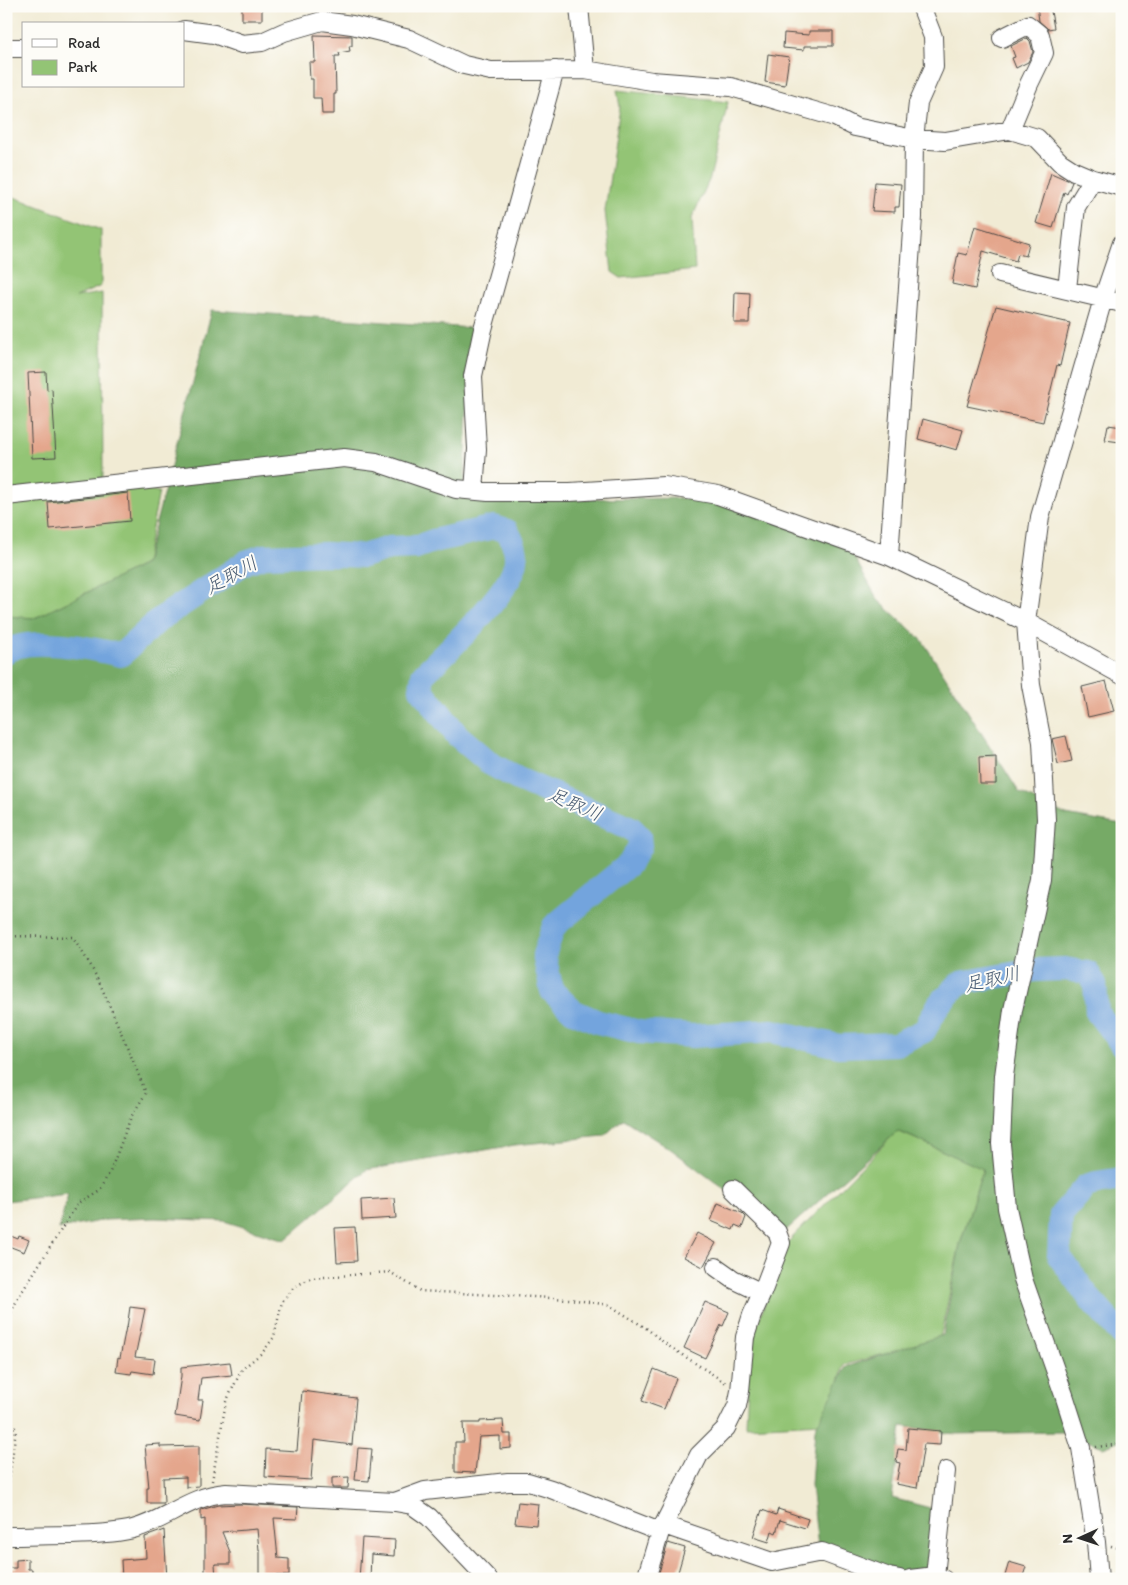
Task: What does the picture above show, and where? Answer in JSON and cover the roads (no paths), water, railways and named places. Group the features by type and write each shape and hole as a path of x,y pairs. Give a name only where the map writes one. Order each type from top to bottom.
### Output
{"street":[{"path":"579,6 585,70"},
{"path":"889,556 914,218 914,139 918,103 934,67 933,37 921,6"},
{"path":"185,30 214,34 242,44 262,42 284,32 322,22 352,25 409,39 464,65 491,71 585,70 652,81 731,87 835,117 855,126 914,139 945,142 1010,130 1037,138 1060,162 1074,172 1093,180 1122,187"},
{"path":"1002,38 1028,25 1040,35 1044,53 1010,130"},
{"path":"6,48 22,48"},
{"path":"474,491 477,449 473,376 483,328 555,70"},
{"path":"1067,289 1076,207 1093,180"},
{"path":"1099,1579 1096,1542 1081,1448 1023,1279 1007,1208 1001,1144 1004,1076 1013,1010 1042,880 1046,819 1042,742 1031,685 1026,622 1040,517 1102,299 1122,243"},
{"path":"1000,274 1122,303"},
{"path":"6,496 344,458 376,462 456,489 474,491 570,492 664,486 718,495 889,556 1026,622 1122,675"},
{"path":"646,1579 662,1528 699,1454 726,1428 737,1406 745,1337 752,1314 781,1243 777,1232 733,1189"},
{"path":"716,1267 733,1279 762,1293"},
{"path":"910,1579 939,1578 946,1470"},
{"path":"395,1502 425,1491 508,1482 528,1482 662,1528 772,1562 822,1552 889,1577 900,1579"},
{"path":"6,1536 114,1533 152,1522 192,1501 210,1494 226,1493 395,1502 412,1506 429,1517 488,1579"}],"waterway":[{"name":"足取川","path":"6,652 16,647 30,644 45,644 79,647 121,655 160,619 246,562 264,556 326,554 363,556 389,548 416,547 433,541 494,527 507,531 514,545 516,560 504,588 462,637 423,675 421,689 457,735 491,764 518,779 631,828 639,836 640,846 629,864 554,926 544,955 552,991 573,1011 598,1022 639,1032 693,1036 772,1031 839,1046 896,1044 924,1031 939,1004 960,983 1035,970 1065,969 1088,973 1095,984 1097,1012 1122,1045"},
{"name":"足取川","path":"1122,1179 1086,1186 1061,1215 1059,1256 1090,1299 1122,1335"}]}
